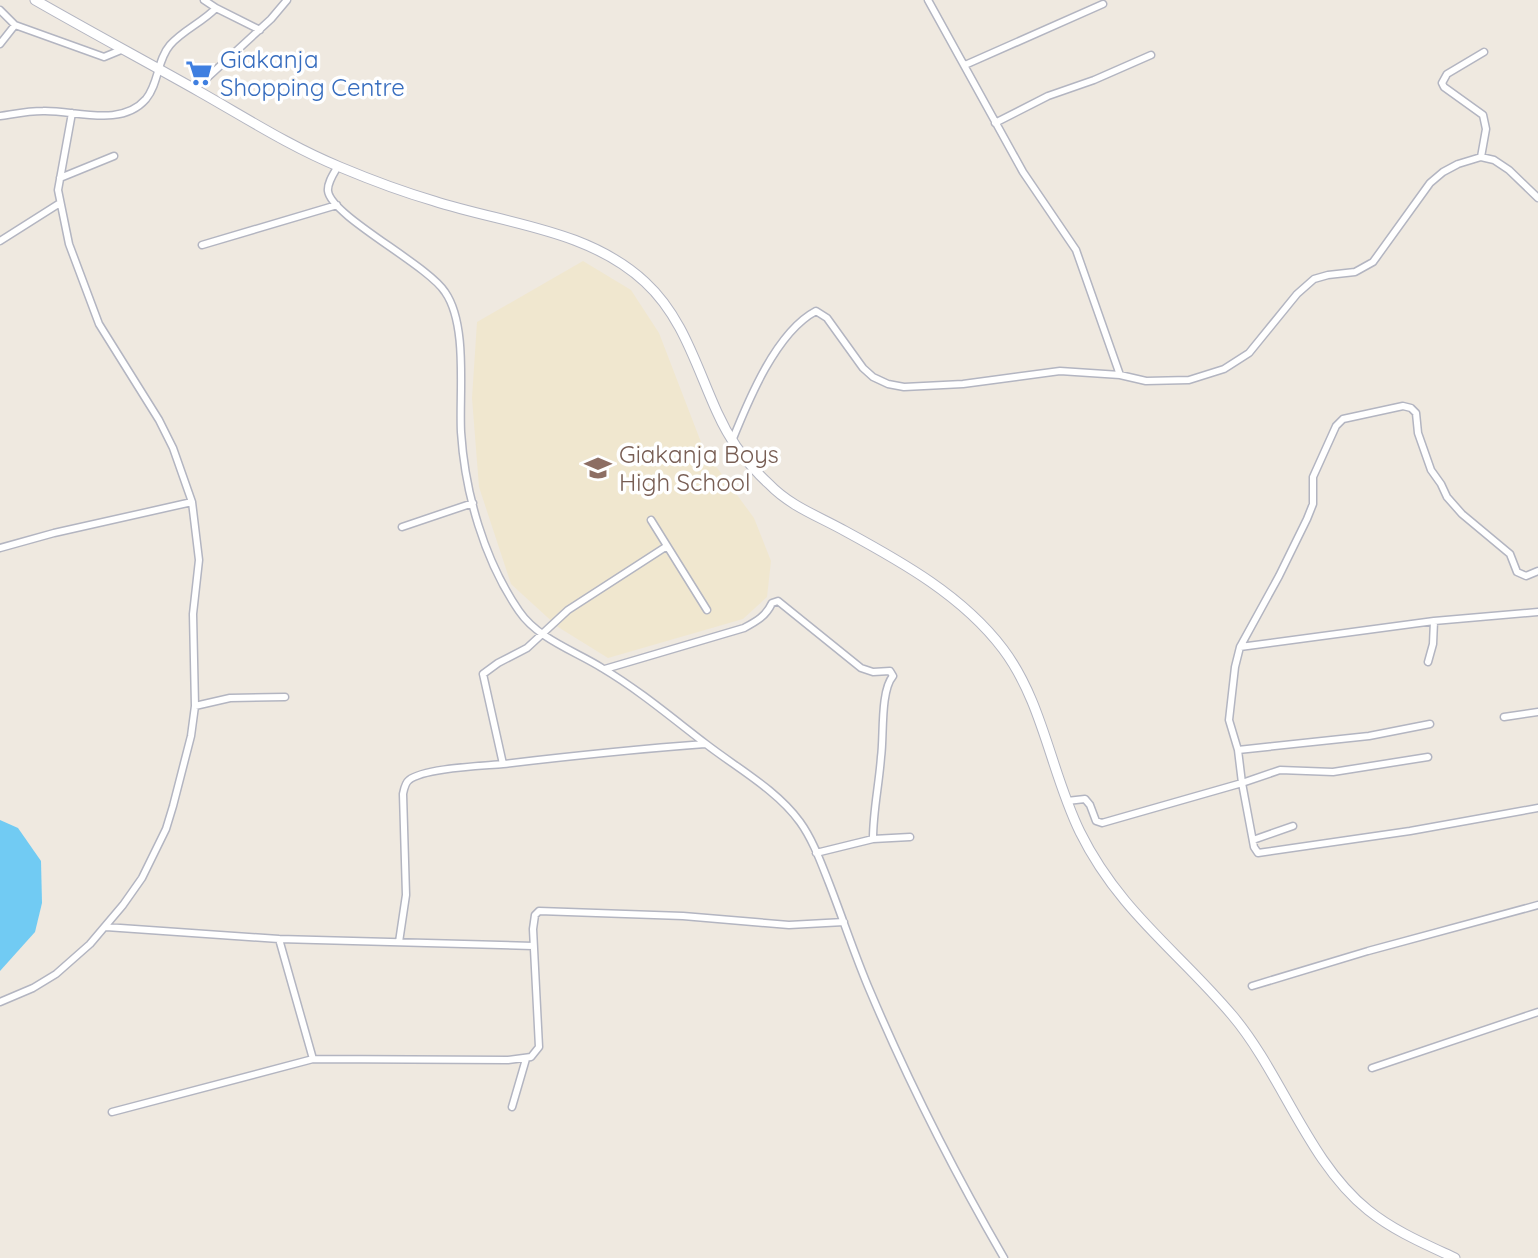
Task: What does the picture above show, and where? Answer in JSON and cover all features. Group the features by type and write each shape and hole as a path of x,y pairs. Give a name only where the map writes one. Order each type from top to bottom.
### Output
{"main road":[{"path":"35,0 263,128 338,166 433,201 563,235 608,256 647,284 679,325 716,412 732,441 765,481 781,496 887,554 953,599 981,624 1006,653 1031,702 1067,802 1093,856 1115,890 1145,926 1230,1012 1268,1065 1323,1160 1342,1185 1366,1209 1393,1228 1455,1258"}],"street":[{"path":"204,0 260,30"},
{"path":"195,89 260,30 287,0"},
{"path":"928,0 1023,172 1076,250 1120,375"},
{"path":"965,65 1104,4"},
{"path":"0,116 44,111 86,116 134,108 152,91 169,46 216,8"},
{"path":"0,10 15,25 100,56 109,56 121,50"},
{"path":"0,44 15,25"},
{"path":"1481,158 1486,129 1483,115 1442,83 1447,74 1485,52"},
{"path":"995,123 1048,96 1094,80 1151,55"},
{"path":"0,1002 33,988 56,974 106,927 142,878 166,829 191,736 195,706 193,614 198,560 192,502 177,457 159,420 94,314 69,244 58,190 72,113"},
{"path":"60,178 114,156"},
{"path":"732,441 752,390 765,368 778,348 807,316 816,311 827,318 863,368 873,377 904,387 963,384 1060,371 1120,375 1146,380 1189,380 1224,369 1249,353 1297,294 1314,279 1356,272 1373,262 1430,183 1458,164 1481,158 1494,160 1538,195"},
{"path":"338,166 328,188 329,195 337,205 358,224 426,274 445,291 450,301 458,340 461,432 473,503 490,556 528,624 605,669 706,744 786,807 800,822 816,853 871,992 923,1107 957,1177 1004,1258"},
{"path":"0,241 60,203"},
{"path":"202,245 337,205"},
{"path":"1538,572 1526,576 1517,572 1510,554 1454,507 1431,470 1418,433 1416,413 1411,408 1403,406 1343,419 1336,426 1313,477 1312,504 1307,519 1240,647 1229,711 1253,840 1256,851 1263,854 1538,808"},
{"path":"0,548 192,502"},
{"path":"402,527 473,503"},
{"path":"651,520 707,610"},
{"path":"503,764 483,674 527,648 568,610 667,546"},
{"path":"605,669 744,628 767,613 772,603 778,601 861,668 873,672 890,671 893,677 889,681 883,713 873,839"},
{"path":"1240,647 1434,621 1538,612"},
{"path":"1428,662 1434,621"},
{"path":"195,706 230,698 285,697"},
{"path":"1504,717 1538,712"},
{"path":"1238,750 1369,736 1430,724"},
{"path":"399,942 406,895 403,794 407,781 435,772 593,753 706,744"},
{"path":"1067,802 1085,799 1096,821 1102,823 1280,770 1333,772 1428,757"},
{"path":"1253,840 1293,826"},
{"path":"816,853 873,839 909,837"},
{"path":"1252,986 1538,905"},
{"path":"112,1112 313,1059 526,1059 535,1054 539,1047 533,946 535,915 542,911 683,916 789,925 844,922"},
{"path":"106,927 279,939 533,946"},
{"path":"279,939 313,1059"},
{"path":"1371,1068 1538,1012"},
{"path":"512,1107 526,1059"}],"shaded area":[{"name":"Giakanja Boys High School","path":"583,261 631,290 659,333 704,450 754,518 771,561 767,597 743,619 608,658 558,627 511,584 479,487 472,398 477,322"}],"water":[{"path":"0,820 18,828 41,861 42,903 35,932 0,971"}],"place":[{"name":"Giakanja Shopping Centre","path":"199,73"},
{"name":"Giakanja Boys High School","path":"598,468"}]}
